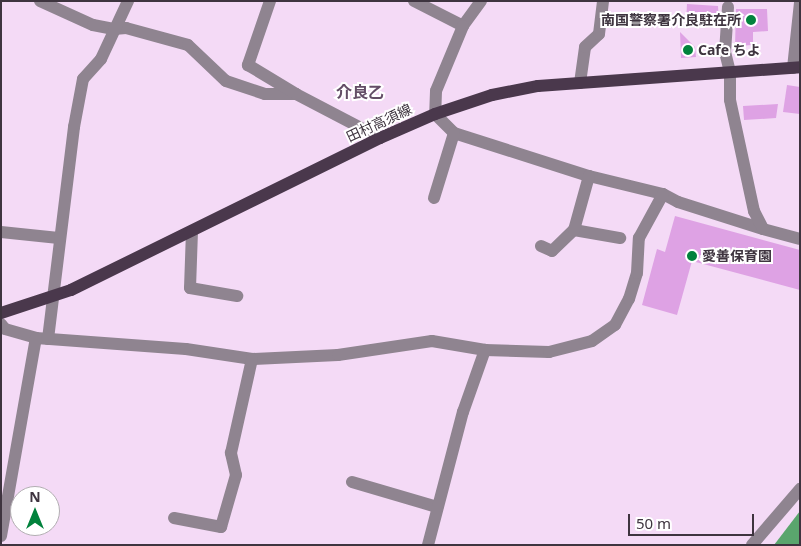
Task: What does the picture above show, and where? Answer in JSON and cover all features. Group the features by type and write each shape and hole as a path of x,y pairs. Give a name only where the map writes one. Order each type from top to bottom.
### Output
{"main road":[{"name":"田村高須線","path":"1,313 72,290 380,138 435,114 492,95 538,86 797,67"}],"street":[{"path":"40,1 93,25 114,29 126,28 188,45 226,81 265,94 296,94"},
{"path":"1,536 42,338 53,296 59,238 82,79 101,59 128,1"},
{"path":"270,1 248,65 296,94 380,138"},
{"path":"414,1 463,26"},
{"path":"481,1 463,26 436,91 435,114 454,133 589,176 663,194 678,202 800,239"},
{"path":"580,83 585,47 599,34 603,1"},
{"path":"797,67 800,2"},
{"path":"728,7 725,52 730,72 730,100 754,210 763,229"},
{"path":"434,198 454,133"},
{"path":"541,246 552,251 574,230 589,176"},
{"path":"1,324 5,329 42,338 186,349 252,359 338,355 432,341 485,350 549,352 592,341 615,325 629,299 637,274 639,238 663,194"},
{"path":"574,230 620,238"},
{"path":"192,231 190,288 237,296"},
{"path":"1,232 59,238"},
{"path":"428,545 463,412 485,350"},
{"path":"174,518 221,527 236,475 231,453 252,359"},
{"path":"352,482 437,506"},
{"path":"752,545 800,489"}],"shaded area":[{"path":"800,511 800,545 774,545"}],"building":[{"path":"687,4 718,6 719,24 686,22"},
{"name":"南国警察署介良駐在所","path":"736,9 767,9 768,31 753,32 753,45 735,46"},
{"path":"680,32 695,47 696,57 681,58"},
{"path":"787,85 800,87 800,114 783,112"},
{"path":"778,104 776,118 744,120 743,106"},
{"path":"675,216 800,250 800,290 692,261 677,315 642,305 657,249 665,252"}],"place":[{"name":"南国警察署介良駐在所","path":"751,20"},
{"name":"Cafe ちよ","path":"688,50"},
{"name":"愛善保育園","path":"692,256"}],"district":[{"name":"介良乙","path":"360,92"}]}
